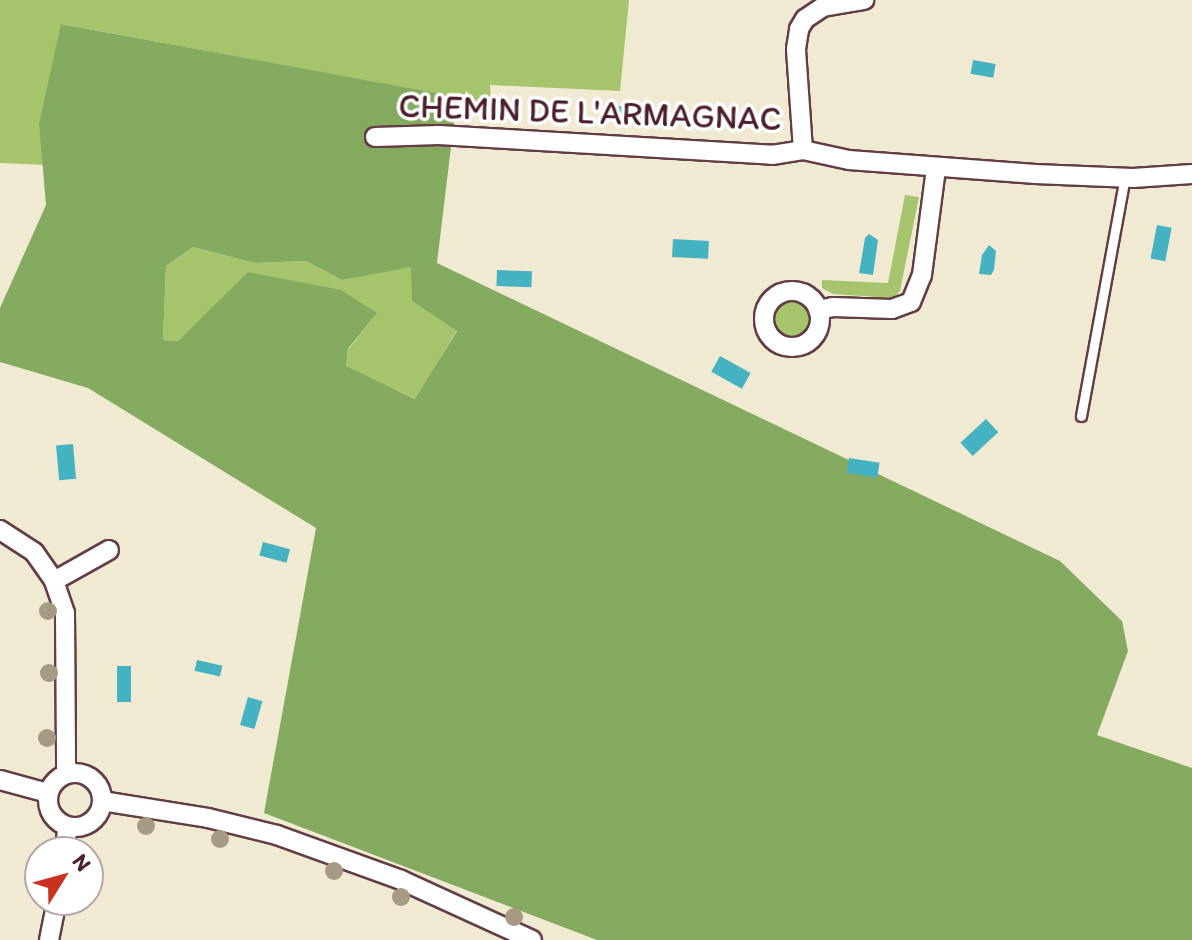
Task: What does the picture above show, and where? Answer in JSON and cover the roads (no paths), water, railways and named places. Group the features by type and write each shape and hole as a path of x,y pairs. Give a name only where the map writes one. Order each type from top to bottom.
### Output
{"street":[{"path":"803,150 796,49 799,29 805,19 823,7 864,0"},
{"name":"CHEMIN DE L'ARMAGNAC","path":"375,137 439,135 772,155 803,150 849,160 936,169 1125,177 1192,174"},
{"path":"818,310 833,307 892,309 911,302 922,275 936,169"},
{"path":"0,530 34,552 54,581 65,613 66,774"},
{"path":"54,581 109,550"},
{"path":"66,774 91,778 97,785 102,801 91,822 67,827 53,817 47,801 48,793 52,785 66,774"},
{"path":"0,780 48,793"},
{"path":"102,801 208,818 277,835 401,880 532,940"},
{"path":"66,836 67,827"},
{"path":"49,940 54,916"}],"lane":[{"path":"1081,416 1125,177"}],"water":[{"path":"973,60 996,64 993,78 971,74"},
{"path":"617,106 652,108 651,124 616,122"},
{"path":"1157,225 1172,228 1165,261 1151,258"},
{"path":"869,234 878,240 873,275 859,273 865,238"},
{"path":"673,239 709,241 708,259 672,257"},
{"path":"989,245 996,251 994,270 991,275 979,274 982,255"},
{"path":"497,270 532,271 531,287 496,286"},
{"path":"720,356 751,373 742,389 711,372"},
{"path":"986,419 998,432 973,456 960,443"},
{"path":"73,444 76,479 59,480 56,445"},
{"path":"849,458 880,463 877,478 847,473"},
{"path":"263,542 290,549 286,563 259,556"},
{"path":"197,660 222,666 220,677 195,671"},
{"path":"117,666 131,666 131,702 117,702"},
{"path":"248,697 262,701 254,729 240,725"}]}
